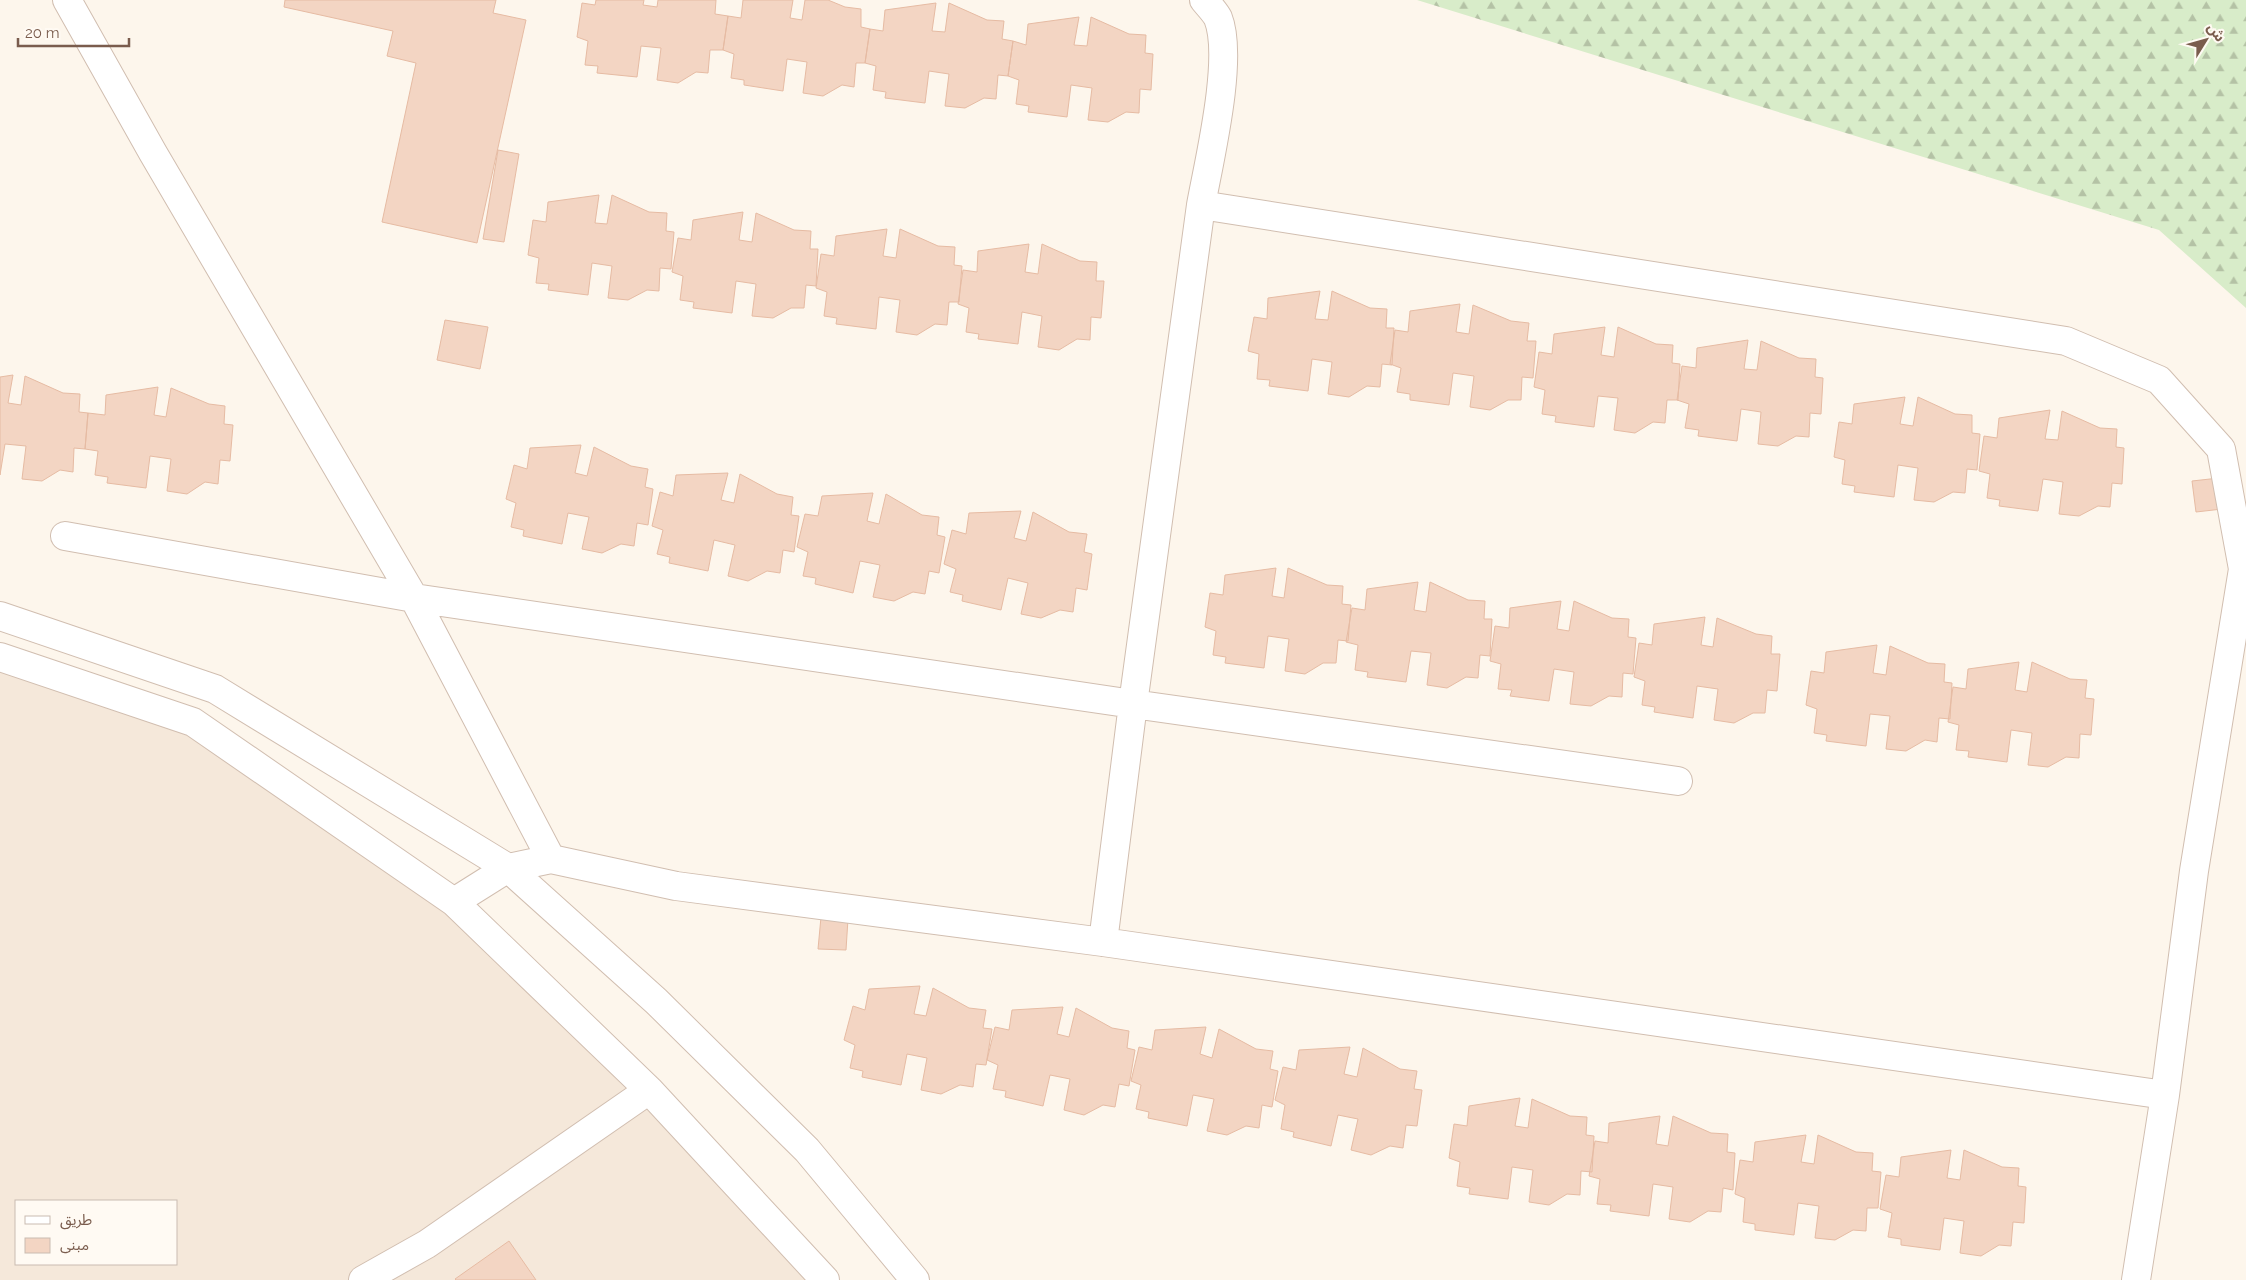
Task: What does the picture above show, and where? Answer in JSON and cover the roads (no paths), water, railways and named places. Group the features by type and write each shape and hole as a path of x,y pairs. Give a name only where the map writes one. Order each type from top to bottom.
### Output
{"street":[{"path":"67,0 154,153 414,598 550,859"},
{"path":"1103,942 1133,704 1201,205 1220,96 1224,56 1218,18 1204,0"},
{"path":"1201,205 2066,341 2159,380 2221,449 2243,569 2194,871 2165,1095 2136,1280"},
{"path":"65,536 414,598 1133,704 1678,780"},
{"path":"0,616 215,689 508,868 656,1001 807,1150 915,1280"},
{"path":"0,657 193,722 454,902 649,1090 825,1280"},
{"path":"454,902 508,868 550,859 676,886 1103,942 2165,1095"},
{"path":"363,1280 427,1244 649,1090"}]}
